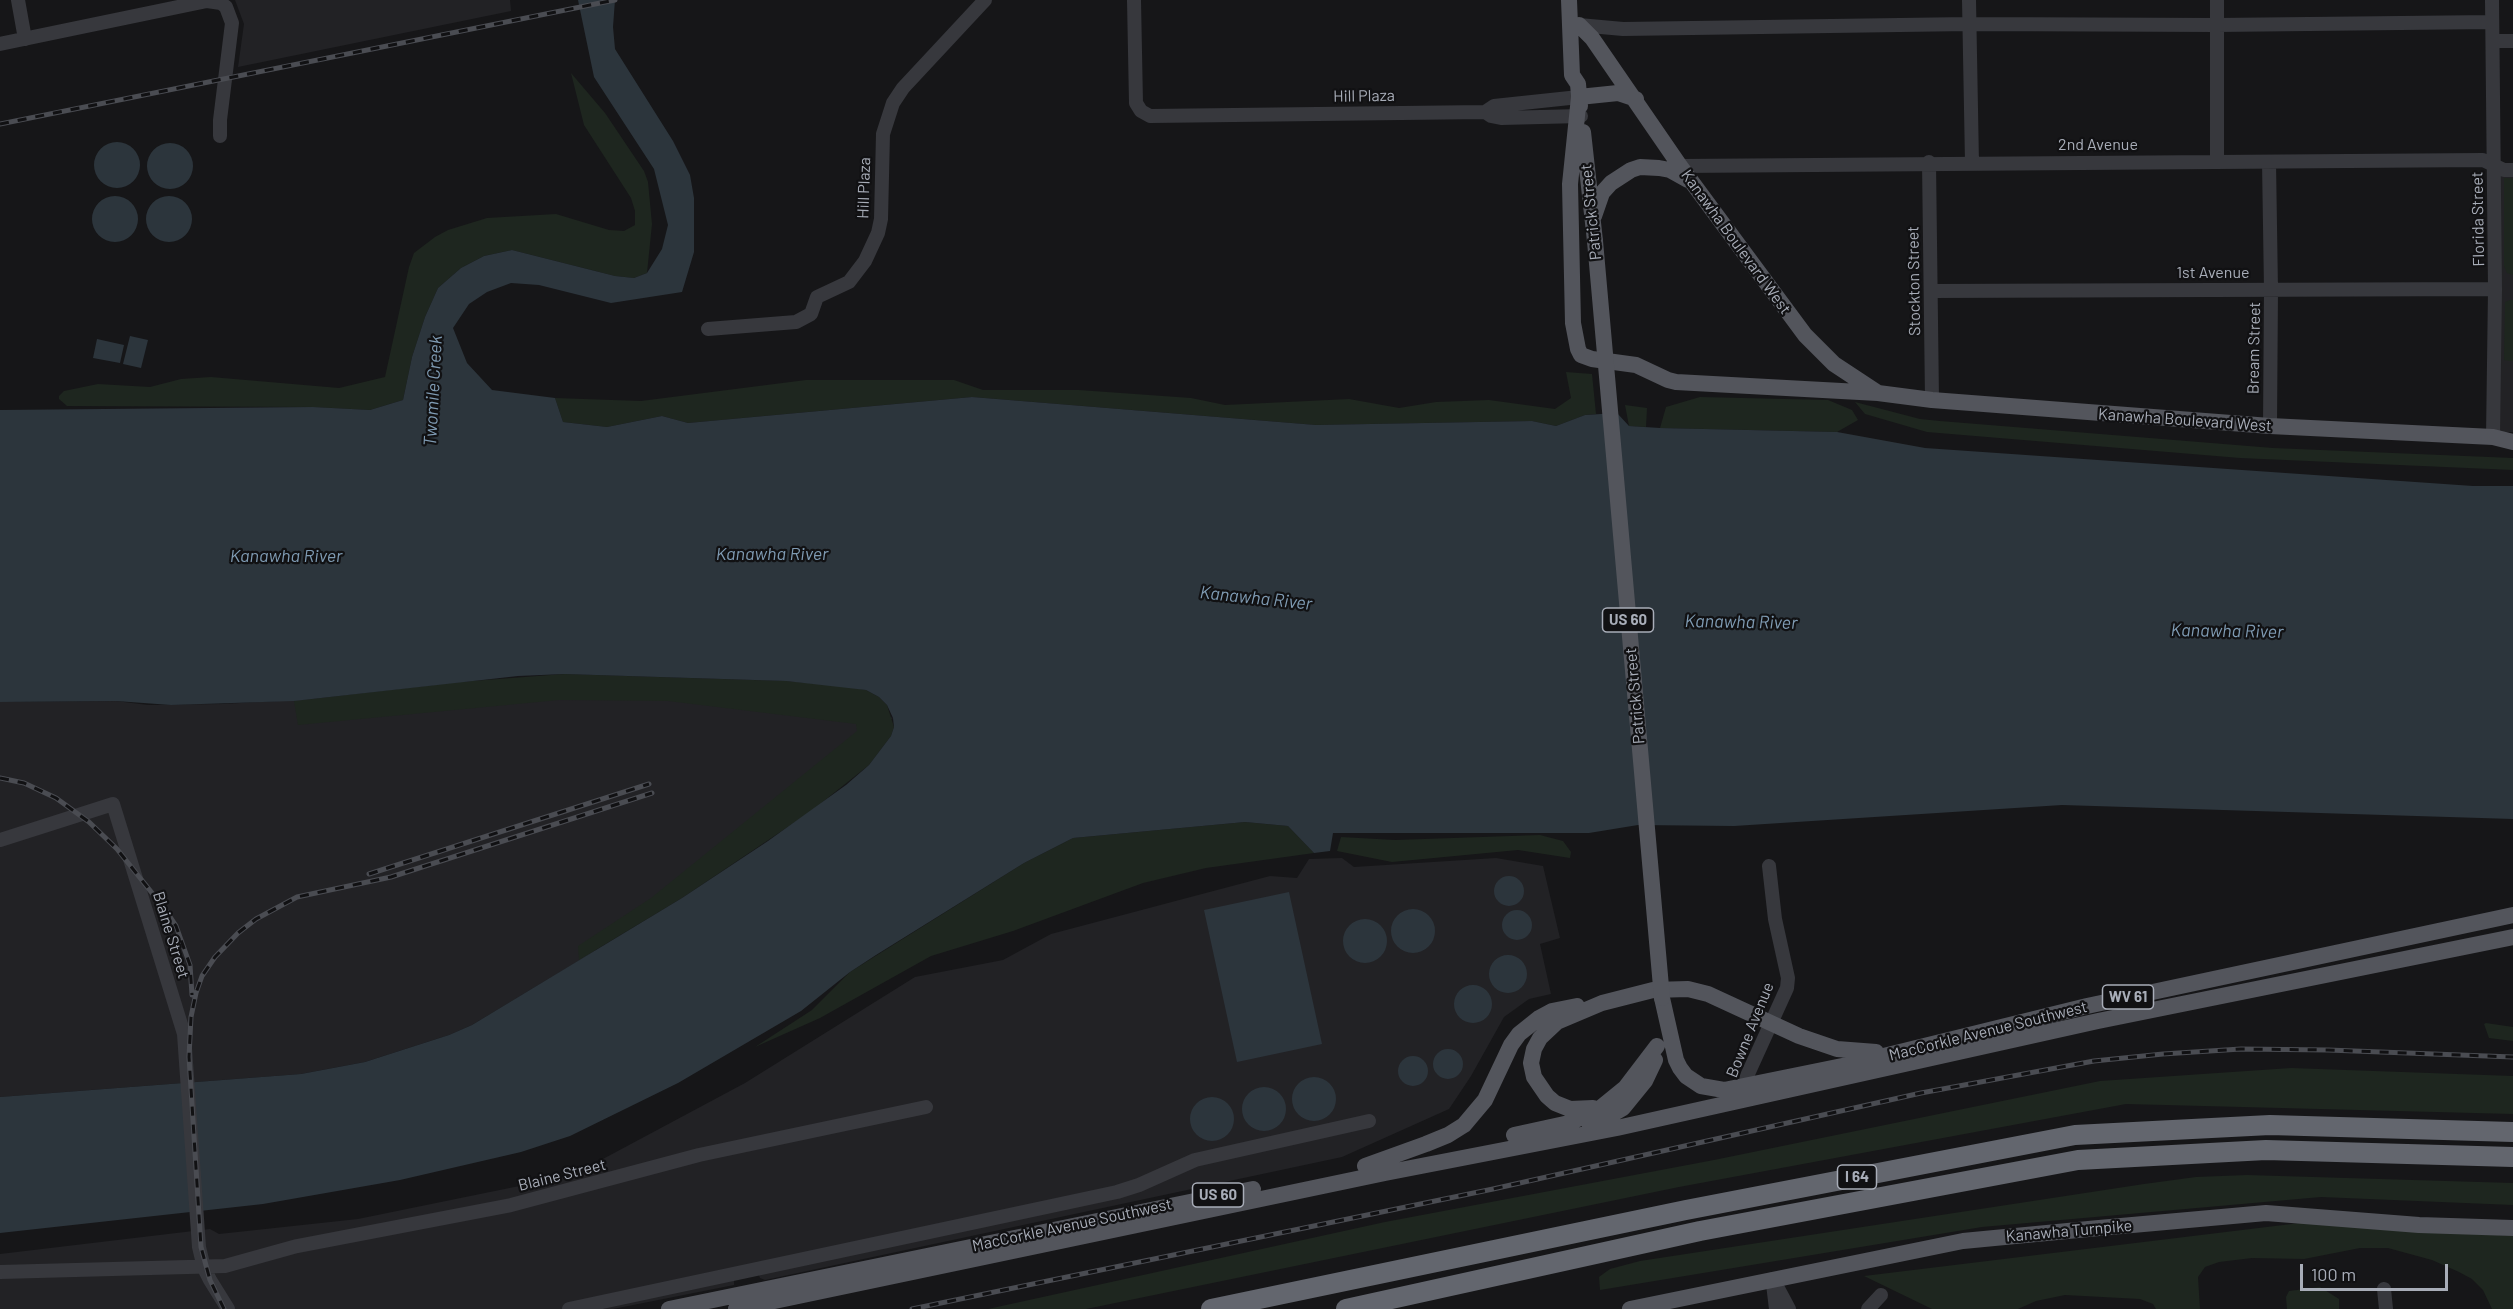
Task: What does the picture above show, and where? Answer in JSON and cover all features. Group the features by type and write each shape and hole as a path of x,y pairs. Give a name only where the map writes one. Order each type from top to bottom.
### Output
{"highway":[{"name":"I 64","path":"1211,1309 1674,1212 2075,1135 2270,1125 2513,1132"},
{"name":"I 64","path":"1346,1309 1700,1232 2078,1160 2266,1149 2513,1157"}],"main road":[{"path":"1569,0 1572,75 1578,90"},
{"path":"1578,0 1582,75 1578,90 1579,116"},
{"name":"Kanawha Boulevard West","path":"1579,25 1592,38 1680,166 1805,335 1842,369 1878,393"},
{"path":"1578,90 1618,93 1636,99"},
{"name":"Kanawha Boulevard West","path":"1579,116 1570,184 1574,339 1581,355 1592,359 1636,365 1676,382 1878,393 1932,400 2270,426 2493,437 2513,442"},
{"name":"Patrick Street","path":"1549,1140 1591,1127 1623,1108 1646,1082 1663,1044 1662,998 1593,219 1579,116"},
{"path":"1593,219 1602,193 1616,179 1631,170 1640,167 1670,170 1693,183"},
{"path":"1822,389 1835,387 1840,383 1842,369"},
{"name":"Kanawha Boulevard West","path":"2493,437 2504,432 2513,432"},
{"name":"MacCorkle Avenue Southwest","path":"1828,1075 1919,1047 2087,1006 2513,915"},
{"name":"MacCorkle Avenue Southwest","path":"1744,1093 2513,937"},
{"path":"1365,1166 1426,1144 1464,1125 1485,1100 1511,1045 1519,1034 1533,1021 1565,1008 1602,1003 1653,990 1688,989 1726,1001 1798,1036 1837,1049 1866,1052 1919,1047"},
{"path":"1602,1003 1557,1022 1547,1029 1534,1049 1531,1063 1534,1077 1541,1089 1555,1102 1570,1109 1581,1110 1612,1101"},
{"path":"1798,1036 1810,1047 1828,1075"},
{"path":"1663,1044 1680,1068 1694,1082 1716,1090 1744,1093"},
{"name":"MacCorkle Avenue Southwest","path":"669,1309 1569,1123 1587,1116 1612,1101 1663,1044"},
{"path":"1549,1140 1617,1128 1744,1093"},
{"name":"MacCorkle Avenue Southwest","path":"736,1309 1549,1140"},
{"name":"Kanawha Turnpike","path":"1630,1309 1963,1241 2266,1213 2419,1225 2513,1228"}],"street":[{"path":"18,0 25,39"},
{"name":"Hill Plaza","path":"708,329 796,322 811,314 817,297 849,282 865,261 878,233 881,219 883,134 893,103 903,88 985,0"},
{"name":"Hill Plaza","path":"1134,0 1136,103 1141,111 1150,116 1485,112 1494,106 1578,90"},
{"path":"1969,0 1972,163"},
{"path":"2217,0 2217,161"},
{"name":"Florida Street","path":"2492,0 2495,289 2493,437"},
{"path":"0,44 207,1 221,3 226,7 232,23 220,136"},
{"path":"1579,25 1623,28 1969,24 2217,26 2492,22"},
{"path":"2493,41 2513,41"},
{"name":"Hill Plaza","path":"1485,112 1502,118 1579,116"},
{"name":"2nd Avenue","path":"1680,166 1929,162 2483,160 2504,170 2513,170"},
{"name":"Stockton Street","path":"1929,162 1932,400"},
{"name":"Bream Street","path":"2269,162 2270,426"},
{"name":"1st Avenue","path":"1931,291 2495,289"},
{"name":"Blaine Street","path":"0,840 113,804 178,1012 187,1057 198,1235 204,1268"},
{"name":"Bowne Avenue","path":"1744,1093 1783,999 1788,978 1775,919 1769,866"},
{"name":"Blaine Street","path":"0,1272 204,1268 237,1263 297,1246 512,1204 699,1155 926,1107"},
{"path":"569,1309 1117,1192 1195,1160 1369,1121"},
{"path":"204,1268 228,1309"},
{"path":"1773,1279 1776,1309"},
{"path":"1773,1279 1789,1309"},
{"path":"2384,1289 2386,1309"},
{"path":"1868,1309 1881,1295"}],"shaded area":[{"path":"235,0 510,0 511,11 238,67 244,24"},
{"path":"571,73 605,113 644,171 648,182 652,224 647,273 634,278 615,276 512,250 484,256 461,268 438,288 425,317 412,357 403,400 370,410 313,407 67,406 59,399 64,391 98,384 150,387 181,379 211,377 339,388 385,377 414,253 435,237 448,230 487,218 556,214 609,230 624,231 635,225 635,211 631,198 584,125"},
{"path":"2493,165 2513,170 2513,432 2504,432 2493,437"},
{"path":"2504,178 2513,178 2513,275 2507,273 2504,266"},
{"path":"2513,300 2513,361 2504,360 2505,302"},
{"path":"1566,372 1592,374 1596,414 1585,415 1556,426 1532,421 1316,425 972,397 688,423 662,416 607,427 563,422 555,398 641,401 806,380 954,380 983,390 1079,390 1191,398 1225,405 1349,399 1399,408 1436,402 1489,400 1555,409 1571,398"},
{"path":"1700,397 1828,400 1852,410 1858,420 1837,432 1660,428 1666,407"},
{"path":"1855,402 1920,419 1940,421 2273,448 2513,458 2513,470 2240,458 1927,432 1865,414"},
{"path":"1625,405 1647,408 1646,427 1629,426"},
{"path":"564,674 786,681 842,686 866,690 879,697 887,705 894,727 891,736 869,765 810,812 682,898 579,960 578,946 651,898 857,731 856,724 668,701 559,700 298,725 294,701 459,682"},
{"path":"683,679 786,681 893,718 590,954 472,1025 449,1035 365,1062 301,1074 0,1097 0,702 116,701 148,705 222,704"},
{"path":"1245,822 1288,826 1314,853 1206,868 1143,883 1013,931 931,956 820,1018 755,1047 812,1010 850,972 1024,863 1073,838"},
{"path":"1540,835 1563,841 1571,852 1570,858 1518,850 1392,862 1337,851 1341,837 1395,840"},
{"path":"1342,858 1354,867 1496,858 1543,866 1560,938 1540,944 1551,994 1529,999 1504,1017 1471,1076 1449,1109 1342,1157 765,1280 760,1278 757,1270 734,1277 734,1285 613,1309 0,1309 0,1254 210,1229 219,1234 358,1219 573,1175 745,1083 915,977 1003,960 1051,934 1270,876 1297,878 1309,859"},
{"path":"2484,1024 2513,1027 2513,1041 2489,1038"},
{"path":"2291,1068 2513,1076 2513,1114 2126,1104 1679,1187 1086,1309 988,1309 1385,1222 1714,1160 2100,1081"},
{"path":"2247,1175 2513,1183 2513,1205 2321,1197 1982,1227 1600,1290 1599,1277 1610,1269 1640,1261 2144,1184 2196,1177"},
{"path":"2308,1222 2513,1236 2513,1309 2492,1309 2483,1290 2472,1279 2459,1272 2432,1260 2388,1248 2360,1248 2304,1259 2252,1258 2219,1262 2205,1267 2198,1277 2200,1309 2156,1309 2153,1304 2140,1299 2065,1295 2036,1301 2018,1309 1932,1309 1864,1276"},
{"path":"2320,1287 2339,1299 2339,1309 2287,1309 2286,1297 2289,1291"}],"water":[{"path":"578,0 615,0 613,27 615,49 673,141 690,175 694,198 694,252 682,292 611,303 539,285 511,283 487,292 469,304 453,328 467,363 492,390 555,398 563,422 607,427 662,416 688,423 972,397 1316,425 1532,421 1556,426 1585,415 1617,413 1629,426 1837,432 1925,448 2473,486 2513,486 2513,819 2062,805 1734,826 1638,825 1589,833 1333,833 1330,851 1314,853 1288,826 1245,822 1073,838 1024,863 876,955 850,972 801,1011 678,1083 570,1136 521,1152 400,1180 263,1204 0,1233 0,1097 301,1074 365,1062 449,1035 472,1025 682,898 768,841 846,785 869,765 891,736 894,727 893,718 887,705 879,697 866,690 786,681 564,674 518,676 294,701 171,705 116,701 0,702 0,410 313,407 370,410 403,400 412,357 425,317 438,288 461,268 484,256 512,250 615,276 634,278 647,273 662,249 668,225 654,169 594,77"},
{"path":"117,142 133,149 140,165 133,181 117,188 101,181 94,165 101,149"},
{"path":"170,143 186,150 193,166 186,182 170,189 154,182 147,166 154,150"},
{"path":"115,196 131,203 138,219 131,235 115,242 99,235 92,219 99,203"},
{"path":"169,196 185,203 192,219 185,235 169,242 153,235 146,219 153,203"},
{"path":"130,336 148,340 141,368 123,364"},
{"path":"97,339 124,345 120,363 93,358"},
{"path":"1509,876 1515,877 1523,885 1523,897 1515,905 1509,906 1503,905 1495,897 1494,891 1495,885 1503,877"},
{"path":"1289,892 1322,1044 1237,1062 1204,910"},
{"path":"1413,909 1429,915 1435,931 1429,947 1413,953 1397,947 1391,931 1397,915"},
{"path":"1517,910 1523,911 1531,919 1531,931 1523,939 1517,940 1511,939 1503,931 1502,925 1503,919 1511,911"},
{"path":"1365,919 1381,925 1387,941 1381,957 1365,963 1349,957 1343,941 1349,925"},
{"path":"1508,955 1515,956 1521,961 1526,967 1526,981 1521,987 1515,992 1508,993 1501,992 1495,987 1490,981 1489,974 1490,967 1495,961 1501,956"},
{"path":"1473,985 1487,990 1492,1004 1487,1018 1473,1023 1459,1018 1454,1004 1459,990"},
{"path":"1448,1049 1454,1050 1462,1058 1462,1070 1454,1078 1448,1079 1442,1078 1434,1070 1433,1064 1434,1058 1442,1050"},
{"path":"1413,1056 1419,1057 1427,1065 1427,1077 1419,1085 1413,1086 1407,1085 1399,1077 1398,1071 1399,1065 1407,1057"},
{"path":"1314,1077 1330,1083 1336,1099 1330,1115 1314,1121 1298,1115 1292,1099 1298,1083"},
{"path":"1264,1087 1280,1093 1286,1109 1280,1125 1264,1131 1248,1125 1242,1109 1248,1093"},
{"path":"1212,1097 1228,1103 1234,1119 1228,1135 1212,1141 1196,1135 1190,1119 1196,1103"}],"railway":[{"path":"0,124 615,0"},
{"path":"0,778 24,783 56,798 89,822 117,849 176,926 190,965 192,995"},
{"path":"369,874 649,784"},
{"path":"224,1309 210,1280 201,1247 189,1057 191,1017 196,993 202,976 215,957 238,933 256,919 297,897 391,877 652,793"},
{"path":"912,1309 1493,1189 1921,1093 2094,1061 2241,1049 2513,1057"}],"water label":[{"name":"Twomile Creek","path":"433,391"},
{"name":"Kanawha River","path":"772,554"},
{"name":"Kanawha River","path":"286,556"},
{"name":"Kanawha River","path":"1256,598"},
{"name":"Kanawha River","path":"1741,622"},
{"name":"Kanawha River","path":"2227,631"}]}
